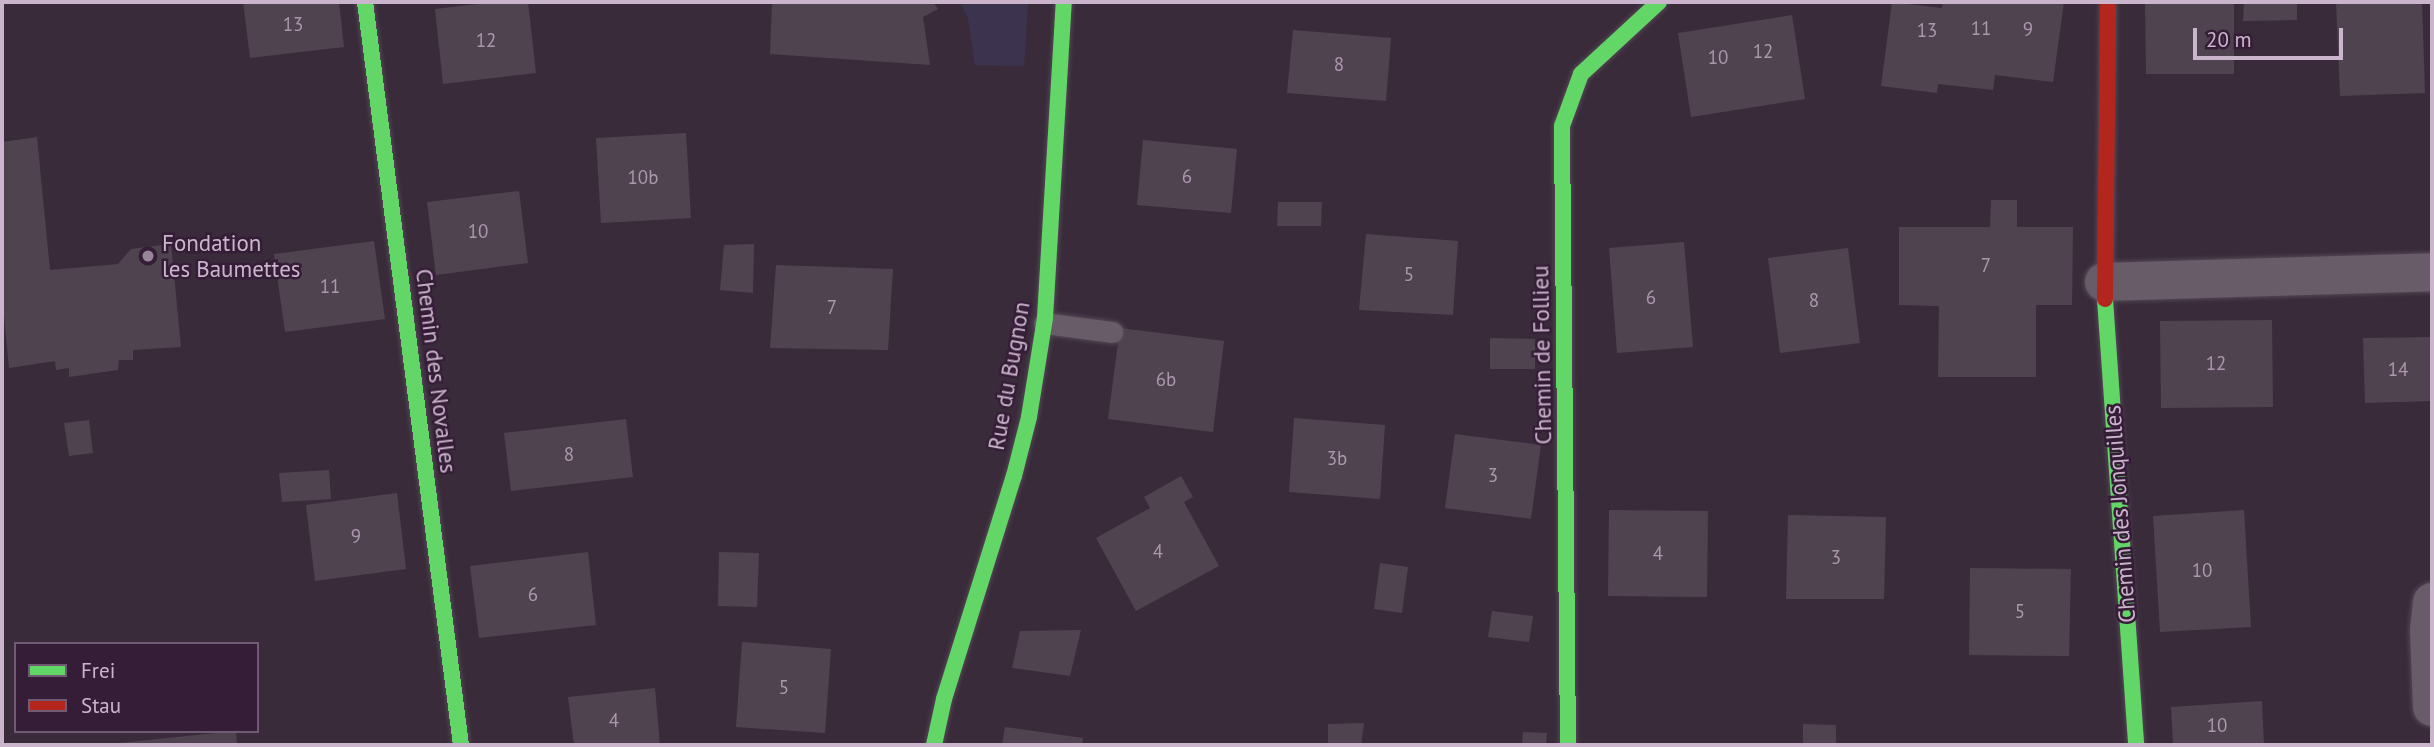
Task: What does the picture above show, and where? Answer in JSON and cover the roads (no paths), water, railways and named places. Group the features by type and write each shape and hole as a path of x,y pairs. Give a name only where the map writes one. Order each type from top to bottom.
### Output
{"street":[{"name":"Chemin des Novalles","path":"365,2 461,745"},
{"name":"Rue du Bugnon","path":"934,745 944,699 1014,476 1029,417 1044,323 1064,2"},
{"name":"Chemin de Follieu","path":"1567,745 1562,126 1581,74 1659,2"},
{"name":"Chemin des Jonquilles","path":"2108,2 2104,282 2136,745"},
{"path":"2104,282 2432,272"},
{"path":"2432,602 2429,629 2432,707"}],"lane":[{"path":"1044,323 1112,332"}],"place":[{"name":"Fondation les Baumettes","path":"148,256"}]}
